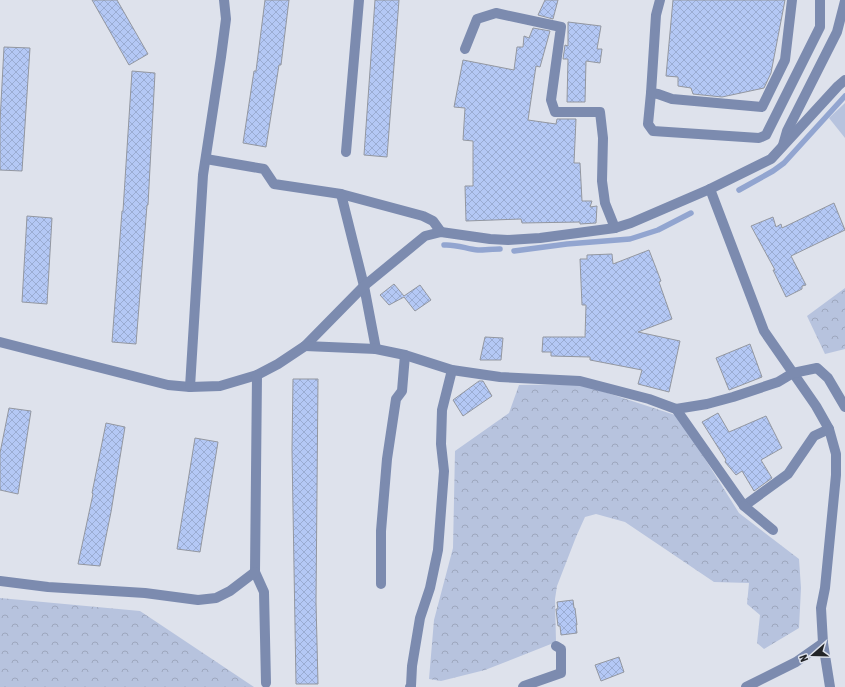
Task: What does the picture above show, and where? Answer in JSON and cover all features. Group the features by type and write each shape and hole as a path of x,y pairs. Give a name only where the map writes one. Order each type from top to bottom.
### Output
{"street":[{"path":"190,387 203,175 226,19 224,0"},
{"path":"346,152 359,0"},
{"path":"660,0 656,15 648,124 653,131 759,138 766,135 820,27 820,0"},
{"path":"650,93 658,94 672,100 762,107 785,60 792,0"},
{"path":"783,147 787,131 841,30 845,1"},
{"path":"465,49 478,18 496,13 561,27 551,100 555,112 600,112 603,138 602,181 605,202 615,228"},
{"path":"0,342 168,385 190,387 220,386 257,374 278,364 305,346 364,286 425,236 441,232 490,239 508,240 540,238 615,228 631,223 710,189 771,160 845,80"},
{"path":"206,159 264,169 274,184 341,194 423,216 433,221 441,232"},
{"path":"710,189 764,331 816,406 841,454 836,475 825,588 821,608 823,643 830,687"},
{"path":"341,194 364,286 376,349"},
{"path":"305,346 376,349 452,370 500,377 580,381 649,399 676,409 707,404 733,397 778,382 793,372 817,368 828,378 845,407"},
{"path":"381,584 381,531 387,459 396,399 402,390 405,356"},
{"path":"410,687 412,686 412,666 420,618 430,588 438,550 444,472 441,444 442,410 452,370"},
{"path":"257,374 255,572 264,592 266,683"},
{"path":"676,409 744,506 773,530"},
{"path":"744,506 788,474 814,436 829,429"},
{"path":"0,581 48,587 145,593 198,600 216,598 230,591 255,572"},
{"path":"746,687 796,662 823,643"},
{"path":"522,687 561,672 561,649 556,646"}],"green space":[{"path":"845,103 845,138 829,118"},
{"path":"845,288 845,349 825,354 807,316"},
{"path":"580,384 678,416 739,513 799,559 801,588 799,628 764,649 757,643 760,615 747,604 749,583 714,582 625,522 596,514 585,517 557,586 555,599 556,642 485,670 441,681 429,679 434,620 453,548 455,451 509,413 519,385"},
{"path":"0,598 140,611 254,687 0,687"}],"building":[{"path":"92,0 117,0 148,54 129,65"},
{"path":"265,0 289,0 281,65 279,65 266,147 243,143 254,71 256,71"},
{"path":"375,0 399,0 387,157 364,155"},
{"path":"545,0 558,0 553,19 538,15"},
{"path":"673,0 785,0 771,73 764,88 722,97 693,94 691,88 678,86 678,77 666,76"},
{"path":"568,22 601,26 597,49 602,49 600,63 586,61 585,102 567,102 568,59 563,59 565,45 568,46"},
{"path":"533,28 550,31 540,67 536,66 528,120 556,124 557,119 576,119 574,163 580,163 582,201 592,201 590,207 597,206 596,223 522,223 521,219 466,221 465,186 473,186 473,141 463,140 465,108 454,107 463,60 514,70 517,47 523,47 524,36 529,38"},
{"path":"4,47 30,48 22,171 0,170 0,122"},
{"path":"132,71 155,73 148,205 136,344 112,342 123,211"},
{"path":"834,203 845,230 791,256 806,285 802,286 802,289 786,297 773,270 775,270 751,226 773,217 776,227 781,224 782,228"},
{"path":"27,216 52,218 47,304 22,302"},
{"path":"649,250 661,281 659,282 672,319 638,332 680,341 669,392 638,384 642,370 590,360 590,357 551,356 551,352 542,352 543,337 585,337 586,305 582,305 580,259 587,259 587,255 612,254 613,264"},
{"path":"394,284 404,296 420,285 431,300 415,311 404,297 389,305 380,295"},
{"path":"485,337 503,338 501,360 480,360"},
{"path":"750,344 762,377 729,390 716,358"},
{"path":"293,379 318,379 316,602 318,684 296,684 292,450"},
{"path":"479,381 483,381 492,396 463,416 453,400"},
{"path":"9,408 31,411 18,494 0,490 0,453"},
{"path":"718,413 729,432 766,416 782,448 761,460 772,478 754,491 742,471 736,475 725,462 726,460 702,422"},
{"path":"106,423 125,427 111,512 100,566 78,564 93,494"},
{"path":"195,438 218,442 200,552 177,549"},
{"path":"573,600 577,633 561,635 560,626 558,626 556,609 558,609 557,602"},
{"path":"619,657 624,672 601,681 595,665"}],"waterway":[{"path":"739,190 773,171 784,163 845,96"},
{"path":"514,251 567,244 630,239 658,230 691,213"},
{"path":"444,245 453,245 478,250 500,249"}]}
